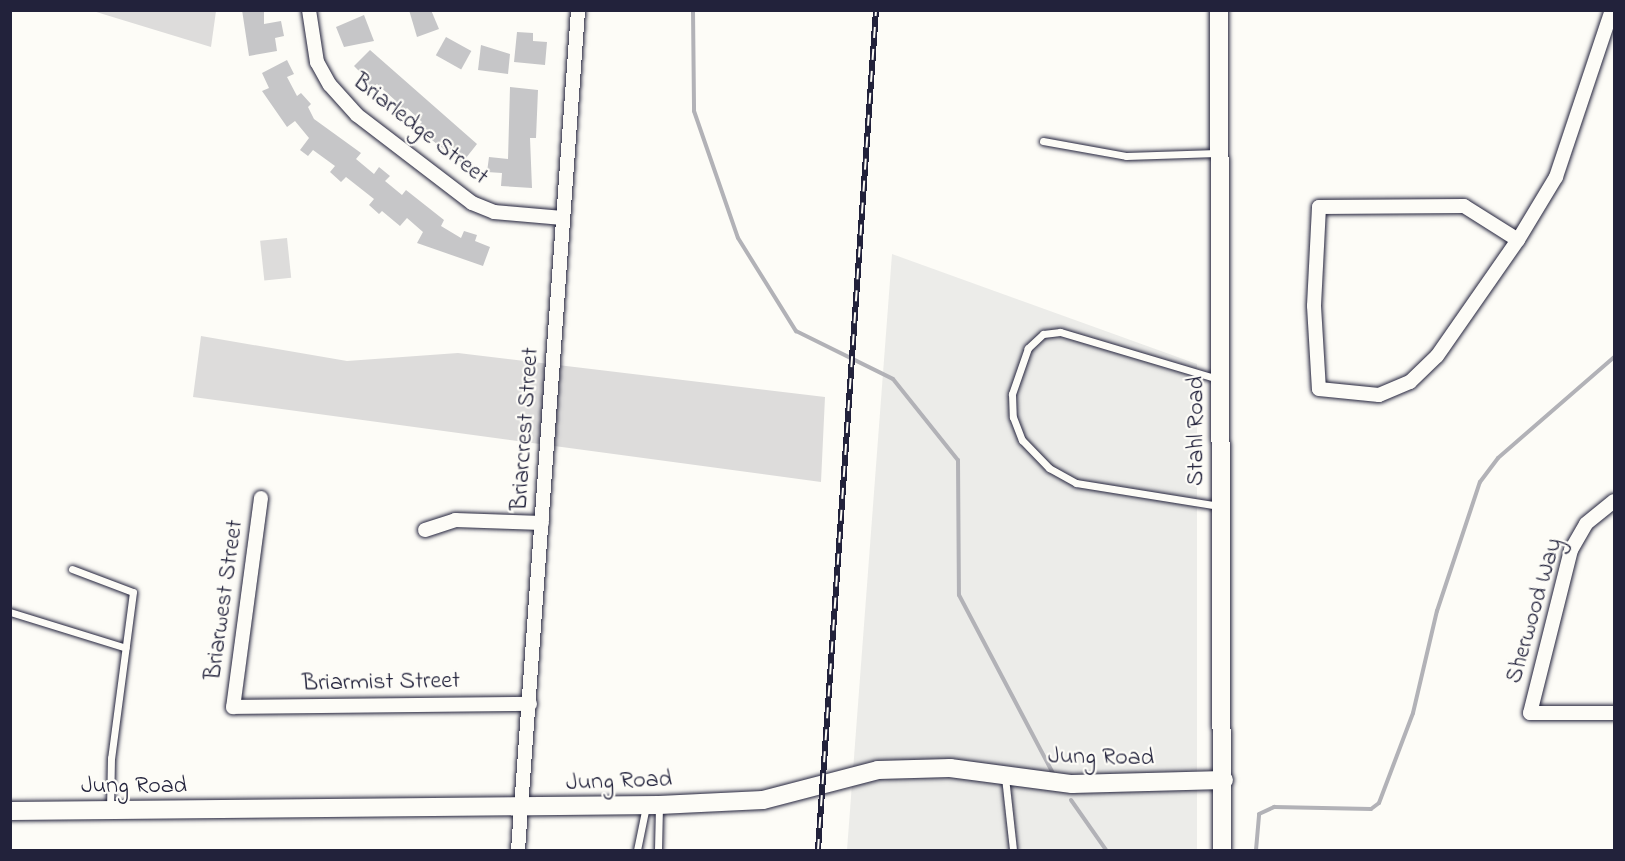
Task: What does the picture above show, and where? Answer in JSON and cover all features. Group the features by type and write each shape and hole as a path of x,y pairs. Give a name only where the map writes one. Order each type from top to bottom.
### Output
{"street":[{"name":"Briarledge Street","path":"309,10 317,62 330,86 357,115 471,203 506,213 563,218"},
{"name":"Briarcrest Street","path":"518,850 578,10"},
{"name":"Stahl Road","path":"1219,10 1224,780 1222,850"},
{"path":"1518,240 1464,206 1319,207 1314,306 1319,389 1379,395 1410,382 1437,356 1518,240 1556,177 1612,10"},
{"name":"Briarwest Street","path":"233,707 261,498"},
{"name":"Sherwood Way","path":"1614,501 1586,524 1571,550 1530,713 1614,713"},
{"path":"425,530 455,520 542,523"},
{"name":"Briarmist Street","path":"233,707 530,704"},
{"name":"Jung Road","path":"10,811 652,806 763,800 878,770 950,768 1005,777 1111,785 1224,780"}],"lane":[{"path":"1043,141 1126,156 1220,153"},
{"path":"1221,380 1060,332 1043,334 1028,348 1012,394 1013,417 1022,440 1049,468 1076,483 1222,506"},
{"path":"72,569 133,592 111,758 110,811"},
{"path":"10,612 126,648"},
{"path":"1005,777 1013,850"},
{"path":"637,850 652,806"},
{"path":"652,806 658,850"}],"shaded area":[{"path":"93,11 216,11 211,47"},
{"path":"287,238 291,278 264,281 260,241"},
{"path":"892,254 1197,364 1197,850 847,850"},
{"path":"201,336 347,361 458,353 825,397 821,482 193,397"}],"building":[{"path":"242,10 264,10 264,24 281,21 284,36 275,38 277,51 249,56"},
{"path":"409,10 431,10 439,29 417,37"},
{"path":"364,15 374,41 344,47 336,27"},
{"path":"517,32 533,33 533,41 547,42 545,65 514,62"},
{"path":"446,37 471,51 461,69 436,55"},
{"path":"481,45 510,54 508,74 478,70"},
{"path":"370,50 477,144 462,163 416,128 422,122 407,108 402,114 393,106 396,101 377,84 371,89 363,81 366,78 354,66"},
{"path":"287,60 294,74 287,77 297,96 301,93 311,104 308,107 314,119 361,153 356,159 374,174 379,167 390,176 385,181 402,195 406,190 444,220 441,226 461,238 464,231 477,235 475,241 490,247 483,266 417,243 423,232 407,218 400,226 382,211 379,214 369,205 374,199 346,177 341,182 330,172 335,166 313,150 308,156 300,150 309,138 295,121 287,127 262,91 269,88 262,73"},
{"path":"510,87 538,90 536,138 530,138 532,188 501,186 502,173 487,172 489,157 508,159"}],"waterway":[{"path":"693,10 694,111 738,238 796,331 893,379 958,460 959,595 1054,775"},
{"path":"1256,850 1259,814 1274,807 1371,809 1379,803 1413,713 1437,611 1480,482 1498,458 1614,357"},
{"path":"1071,800 1106,850"}],"railway":[{"path":"818,850 876,10"}]}
